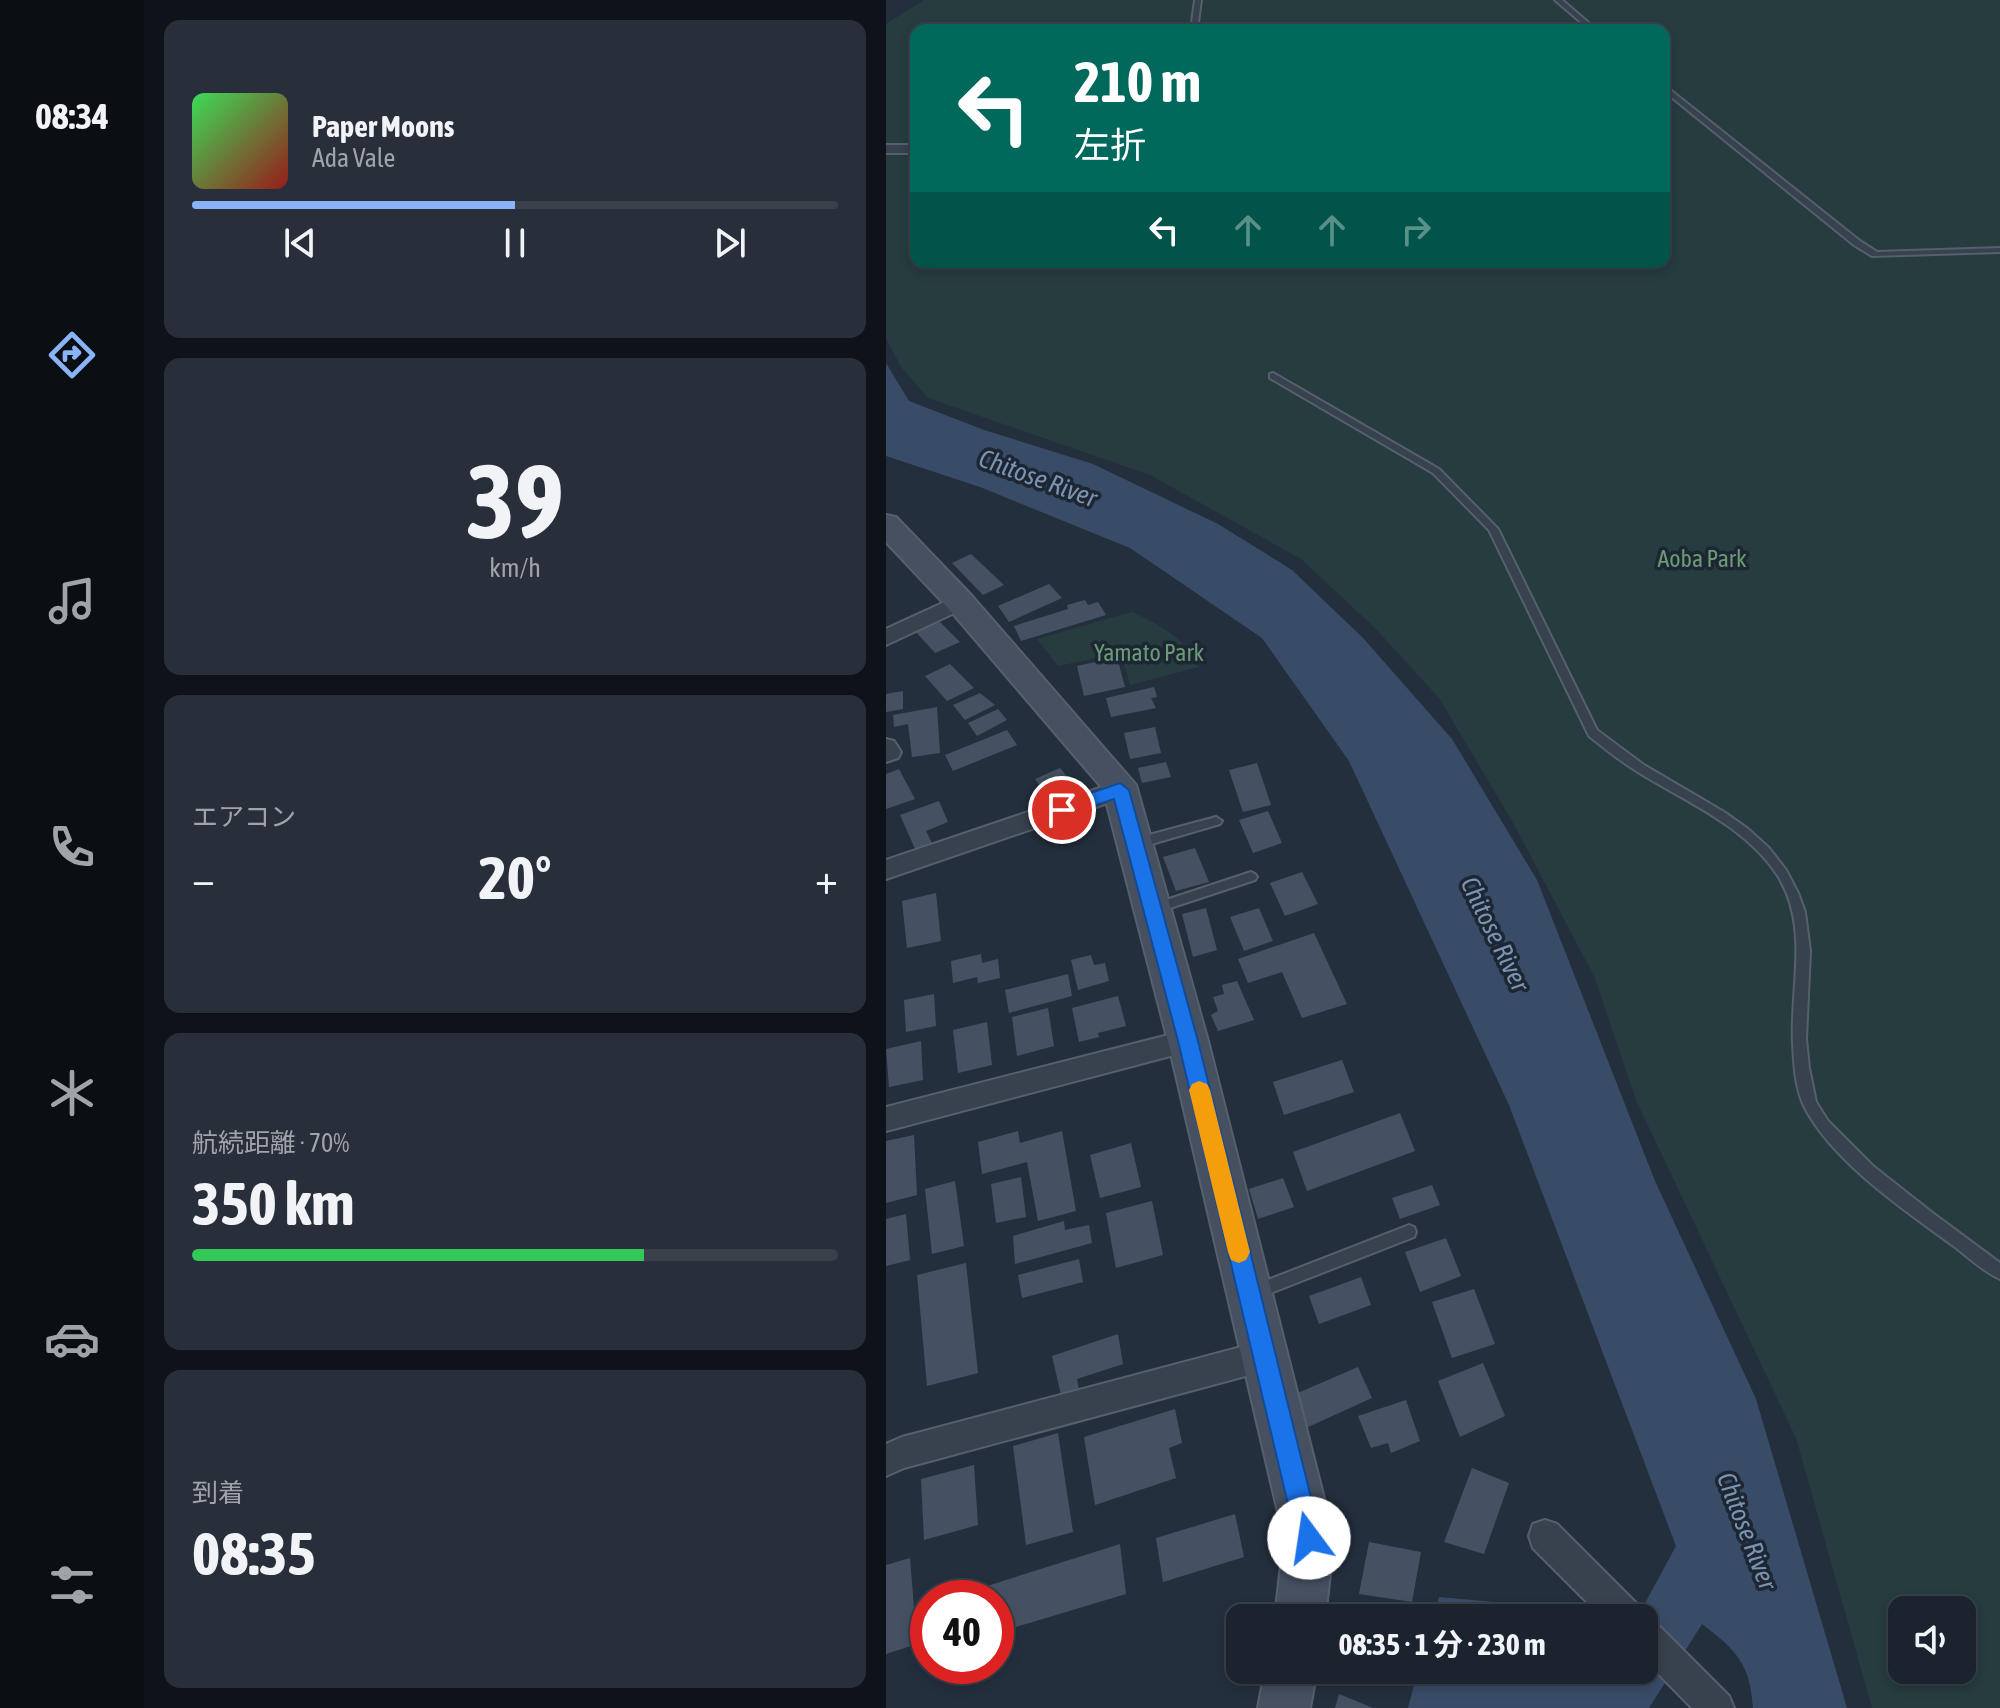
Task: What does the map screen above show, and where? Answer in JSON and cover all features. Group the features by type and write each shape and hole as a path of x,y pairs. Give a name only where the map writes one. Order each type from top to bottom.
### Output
{"street":[{"path":"886,149 910,149"},
{"path":"886,524 960,602 1120,790 1188,1041 1309,1538 1302,1604"},
{"path":"886,638 960,602"},
{"path":"886,747 890,752 886,754"},
{"path":"886,870 1120,790"},
{"path":"886,1119 1188,1041"},
{"path":"886,1460 902,1453 1264,1356"},
{"path":"1556,1548 1613,1604"},
{"path":"1658,1649 1717,1708"},
{"path":"1284,1708 1288,1684"}],"lane":[{"path":"1195,24 1198,0"},
{"path":"1558,0 1587,24"},
{"path":"1670,92 1857,243 1875,254 2000,250"},
{"path":"1273,376 1436,471 1493,529 1593,733 1614,753 1748,836 1780,870 1798,903 1806,957 1798,1035 1810,1104 1844,1150 2000,1272"},
{"path":"1135,844 1216,821"},
{"path":"1152,909 1251,877"},
{"path":"1249,1294 1409,1232"}],"green space":[{"name":"Aoba Park","path":"924,0 2000,0 2000,1708 1872,1708 1796,1438 1636,1100 1594,976 1511,819 1439,698 1375,628 1301,559 1150,475 928,398 901,367 886,338 886,24"},
{"name":"Yamato Park","path":"1132,612 1179,640 1199,667 1130,685 1121,653 1058,666 1037,639"}],"water":[{"name":"Chitose River","path":"886,363 909,401 984,430 1093,464 1218,524 1292,570 1363,638 1452,739 1537,880 1655,1181 1756,1399 1847,1708 1753,1708 1749,1680 1739,1659 1702,1624 1649,1708 1408,1708 1414,1684 1658,1684 1658,1604 1645,1604 1676,1546 1509,1105 1349,761 1262,638 1130,548 980,487 886,456"},
{"path":"1439,1597 1516,1604 1437,1604"}],"building":[{"path":"971,554 1004,585 983,595 952,563"},
{"path":"1049,584 1062,598 1009,622 998,606"},
{"path":"1085,600 1088,605 1098,602 1106,615 1021,641 1014,626 1068,609 1067,605"},
{"path":"939,621 960,642 935,653 916,632"},
{"path":"1117,657 1125,687 1084,696 1077,666"},
{"path":"950,664 974,688 947,701 925,676"},
{"path":"1154,687 1157,697 1151,698 1156,708 1111,717 1106,698"},
{"path":"903,691 903,709 886,712 886,694"},
{"path":"980,693 995,705 965,720 953,705"},
{"path":"937,707 940,753 912,757 908,724 894,727 893,715"},
{"path":"998,709 1007,720 977,736 968,723"},
{"path":"1155,727 1161,753 1130,759 1124,733"},
{"path":"1007,730 1017,745 953,771 945,755"},
{"path":"1166,762 1171,777 1142,783 1138,768"},
{"path":"1257,763 1271,805 1243,812 1229,770"},
{"path":"1060,768 1077,788 1050,800 1035,779"},
{"path":"899,769 915,799 886,809 886,774"},
{"path":"939,801 948,822 926,831 933,845 916,851 900,815"},
{"path":"1268,811 1282,843 1253,853 1239,820"},
{"path":"1195,848 1209,882 1176,891 1163,857"},
{"path":"1302,872 1318,904 1285,916 1270,883"},
{"path":"936,893 941,941 907,948 902,901"},
{"path":"1206,908 1217,950 1193,957 1182,914"},
{"path":"1259,908 1273,941 1244,951 1230,917"},
{"path":"1314,933 1347,1004 1302,1018 1282,972 1248,983 1238,959"},
{"path":"981,954 982,963 998,959 1000,978 978,983 977,977 953,983 951,961"},
{"path":"1091,955 1094,965 1105,963 1109,981 1078,990 1071,960"},
{"path":"1068,974 1072,996 1009,1013 1005,990"},
{"path":"1237,981 1254,1020 1218,1031 1211,1015 1218,1011 1213,997 1224,994 1222,985"},
{"path":"934,994 936,1026 906,1032 904,1000"},
{"path":"1118,996 1126,1026 1079,1042 1072,1008"},
{"path":"1048,1008 1054,1046 1017,1056 1012,1017"},
{"path":"987,1022 992,1065 958,1073 953,1030"},
{"path":"921,1041 923,1080 889,1087 886,1049"},
{"path":"1342,1060 1354,1092 1284,1115 1273,1082"},
{"path":"1400,1113 1415,1151 1307,1191 1293,1152"},
{"path":"1018,1131 1020,1143 1062,1131 1076,1211 1038,1221 1027,1162 982,1174 978,1142"},
{"path":"914,1135 917,1195 886,1203 886,1141"},
{"path":"1131,1143 1141,1187 1100,1198 1090,1155"},
{"path":"1021,1177 1026,1217 996,1223 991,1184"},
{"path":"1283,1178 1294,1207 1258,1219 1249,1189"},
{"path":"955,1181 964,1246 932,1254 925,1189"},
{"path":"1432,1185 1440,1205 1400,1219 1392,1198"},
{"path":"1152,1201 1163,1255 1116,1268 1106,1213"},
{"path":"906,1214 910,1260 886,1266 886,1219"},
{"path":"1064,1221 1065,1230 1089,1225 1092,1243 1015,1264 1013,1236"},
{"path":"1446,1238 1461,1276 1420,1292 1405,1252"},
{"path":"1079,1259 1083,1282 1022,1298 1018,1275"},
{"path":"966,1263 978,1373 927,1386 917,1275"},
{"path":"1361,1277 1371,1305 1319,1324 1309,1296"},
{"path":"1474,1289 1495,1344 1452,1358 1432,1302"},
{"path":"1118,1334 1123,1364 1077,1379 1079,1390 1061,1395 1052,1356"},
{"path":"1483,1363 1505,1416 1460,1437 1438,1381"},
{"path":"1358,1367 1372,1398 1306,1428 1293,1395"},
{"path":"1406,1400 1420,1441 1391,1453 1388,1443 1371,1448 1358,1416"},
{"path":"1175,1409 1182,1443 1169,1448 1176,1478 1095,1505 1084,1437"},
{"path":"1058,1433 1073,1532 1026,1545 1013,1446"},
{"path":"974,1465 978,1525 924,1540 921,1479"},
{"path":"1472,1468 1509,1483 1484,1554 1444,1542"},
{"path":"1235,1514 1244,1557 1163,1582 1156,1538"},
{"path":"1369,1542 1421,1552 1412,1602 1359,1594"},
{"path":"1120,1544 1126,1594 1014,1628 1014,1580 1006,1580"},
{"path":"910,1558 912,1580 910,1646 886,1654 886,1565"},
{"path":"1339,1694 1373,1708 1335,1708"}],"slow traffic":[{"path":"1199,1090 1239,1252"}],"route":[{"path":"1062,810 1120,790 1188,1041 1309,1538"}]}
